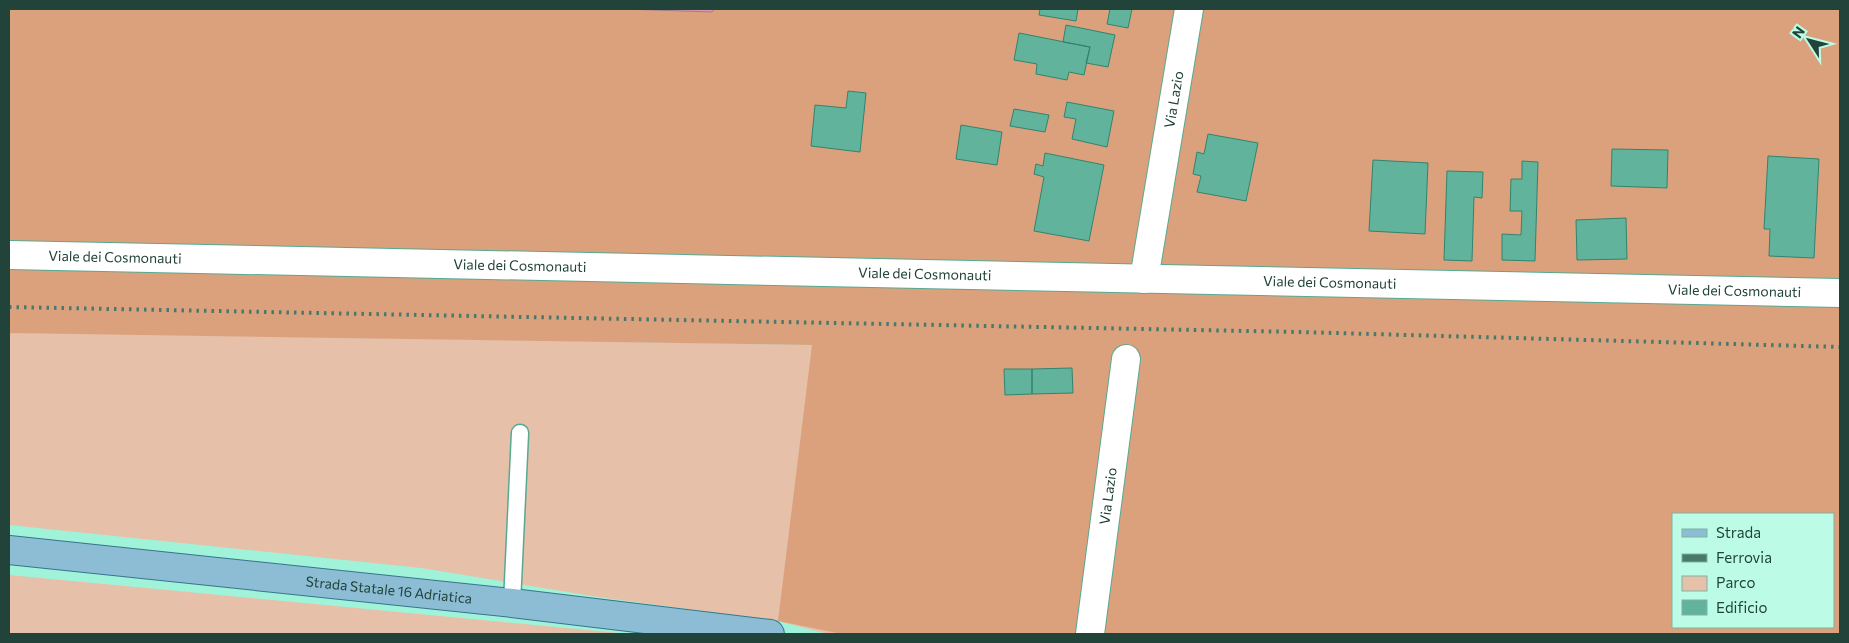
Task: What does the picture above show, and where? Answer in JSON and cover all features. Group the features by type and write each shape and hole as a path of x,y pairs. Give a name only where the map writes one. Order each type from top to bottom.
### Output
{"main road":[{"name":"Strada Statale 16 Adriatica","path":"9,550 512,603 770,634"}],"street":[{"name":"Via Lazio","path":"1144,279 1189,9"},
{"name":"Viale dei Cosmonauti","path":"9,255 1840,293"},
{"name":"Via Lazio","path":"1090,634 1126,359"}],"lane":[{"path":"512,603 520,433"}],"green space":[{"path":"9,332 813,345 893,634 828,634 778,621 598,597 421,568 9,525"},
{"path":"9,575 629,634 9,634"}],"shaded area":[{"path":"9,9 1840,9 1840,634 842,634 778,621 812,345 9,333"},
{"path":"623,9 714,9 712,12"}],"building":[{"path":"1040,9 1078,9 1076,21 1039,15"},
{"path":"1110,9 1132,9 1128,28 1107,24"},
{"path":"1066,25 1115,35 1108,67 1086,63 1090,47 1063,42"},
{"path":"1019,33 1090,47 1084,75 1069,72 1067,80 1036,74 1037,64 1014,60"},
{"path":"848,91 866,93 860,152 811,146 815,105 846,108"},
{"path":"1067,102 1114,111 1107,147 1072,139 1076,119 1064,117"},
{"path":"1014,109 1049,115 1045,132 1010,126"},
{"path":"961,125 1002,132 997,165 956,159"},
{"path":"1208,134 1258,143 1246,201 1197,192 1201,176 1193,174 1197,152 1204,154"},
{"path":"1612,149 1668,150 1667,188 1611,186"},
{"path":"1045,153 1104,165 1089,241 1034,231 1044,177 1034,174 1036,164 1043,166"},
{"path":"1768,156 1819,159 1814,258 1769,256 1770,229 1764,229"},
{"path":"1373,160 1428,163 1425,234 1369,231"},
{"path":"1522,161 1538,162 1535,261 1502,260 1502,234 1521,235 1522,211 1510,211 1511,179 1522,179"},
{"path":"1447,171 1483,172 1482,198 1474,197 1472,261 1444,260"},
{"path":"1626,218 1627,259 1577,260 1576,220"},
{"path":"1072,368 1073,393 1032,394 1032,369"},
{"path":"1004,369 1032,369 1032,394 1005,395"}],"railway":[{"path":"9,307 1299,332 1840,347"}]}
